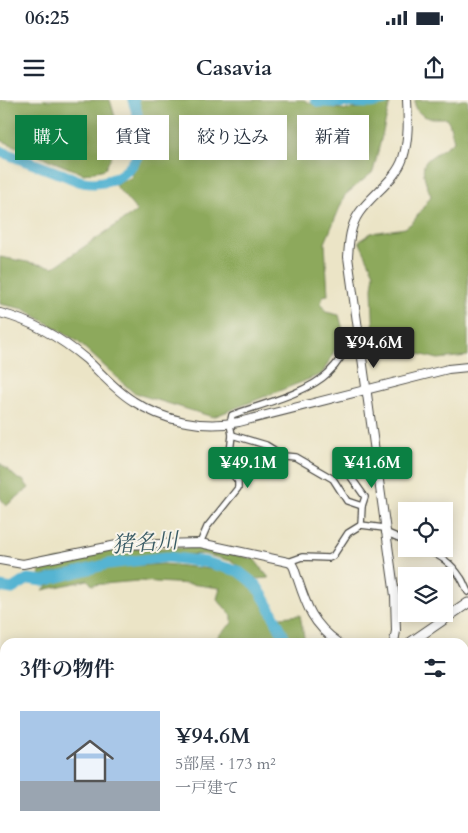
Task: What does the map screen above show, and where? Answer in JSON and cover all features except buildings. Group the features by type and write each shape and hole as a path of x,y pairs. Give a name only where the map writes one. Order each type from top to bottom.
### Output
{"main road":[{"path":"417,638 468,602"}],"street":[{"path":"395,638 395,596 348,257 350,234 359,213 392,177 403,160 408,133 407,100"},
{"path":"0,313 20,319 52,335 87,360 124,394 148,410 190,423 206,425 230,424 448,369 468,367"},
{"path":"200,543 207,527 238,488 238,481 228,469 232,415 296,392 316,382 328,374 346,349 351,337 358,334"},
{"path":"232,435 266,445 284,456 295,457 333,479 347,501 362,506"},
{"path":"347,455 346,470 365,497 362,506 361,525"},
{"path":"0,560 23,564 117,545 200,543 288,562 302,557 329,558 348,533 361,525 385,530 398,537"},
{"path":"441,557 445,559 462,580 468,592"},
{"path":"288,562 294,568 312,616 317,624 333,638"}],"green space":[{"path":"0,100 110,100 114,115 97,115 97,160 110,160 105,169 84,174 49,160 87,160 87,115 15,115 15,146 0,140"},
{"path":"136,100 304,100 310,103 346,110 390,103 373,172 345,195 325,243 328,295 323,296 321,304 326,312 339,315 344,333 322,374 213,417 134,393 77,341 24,309 0,304 0,257 54,267 137,211 114,184 131,178 137,160 169,160 169,115 141,115"},
{"path":"415,100 468,100 468,356 438,359 374,342 372,288 374,273 359,241 371,233 405,228 413,222 431,196 424,174 426,162 454,141 449,122 445,118 432,118 422,115 415,108"},
{"path":"0,463 18,479 23,480 29,488 6,506 0,497"},
{"path":"111,548 204,548 254,559 269,578 254,579 232,561 203,554 159,553 101,561 39,577 41,564"},
{"path":"163,564 230,571 255,588 272,618 300,615 304,638 216,638 232,623 232,616 217,599 220,588 138,581 92,585 88,580 43,590 62,579 119,566"}],"waterway":[{"name":"猪名川","path":"0,151 83,182 105,182 114,179 130,167 136,159 139,149 140,128 133,100"},
{"name":"猪名川","path":"316,100 319,102 370,103 385,100"},
{"name":"猪名川","path":"0,587 12,589 28,579 44,581 108,564 167,557 205,562 238,571 256,585 285,638"}]}
